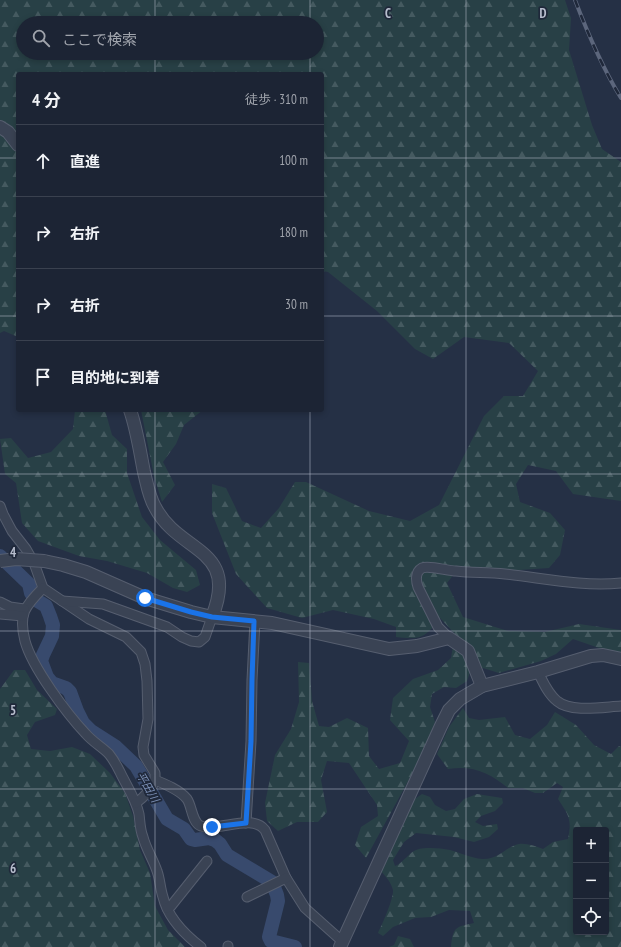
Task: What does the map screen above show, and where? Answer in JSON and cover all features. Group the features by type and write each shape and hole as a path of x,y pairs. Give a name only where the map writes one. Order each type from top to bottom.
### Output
{"street":[{"path":"0,127 8,132 16,142"},
{"path":"62,601 103,604 167,627 182,637 191,641 199,642 205,637 218,603 220,582 212,562 204,553 175,532 162,519 154,507 148,488 130,412"},
{"path":"0,506 2,514 12,531 26,549 34,563 42,588 89,619 126,637 141,652 145,664 147,681 148,719 143,747 144,755 155,773 151,787 136,803"},
{"path":"0,561 16,559 44,561 63,565 86,572 152,600 191,612 212,617 272,623 389,649 417,646 449,638"},
{"path":"482,686 468,651 449,638 438,627 416,581 417,575 421,569 427,567 457,572 491,572 581,583 621,582"},
{"path":"42,588 29,602 23,613 24,640 28,652 53,692 78,726 109,754 136,803 142,837 156,866 163,898 167,908 182,932 201,947"},
{"path":"0,602 23,613"},
{"path":"0,614 23,613"},
{"path":"246,823 251,741 254,621"},
{"path":"151,787 181,794 186,799 197,824 200,826 212,827 246,823 257,823 262,826 266,830 286,878 305,908 341,944 449,710 460,699 482,686 538,672 590,656 603,655 621,659"},
{"path":"538,672 555,700 561,704 581,708 621,706"},
{"path":"167,908 171,906 207,861"},
{"path":"247,898 286,878"}],"green space":[{"path":"0,0 565,0 571,18 569,50 592,125 602,149 621,162 621,501 573,494 556,471 528,465 516,484 520,502 550,513 565,530 560,555 549,568 506,571 458,569 447,583 463,617 508,631 545,632 579,624 621,630 621,652 602,649 573,639 556,654 541,661 499,673 483,668 470,672 467,681 456,688 444,687 432,694 430,707 435,722 423,754 366,858 355,845 361,827 378,816 377,805 349,763 327,761 321,780 327,812 318,822 297,822 278,831 267,821 265,803 275,755 291,729 299,702 298,662 309,663 312,701 319,726 329,727 347,718 368,728 369,756 379,769 400,763 409,741 390,720 393,698 413,679 438,670 451,658 455,634 440,618 426,634 417,638 404,638 396,637 396,627 374,619 333,610 302,618 267,608 236,574 212,513 212,484 226,488 242,521 261,528 279,508 295,482 306,482 369,511 410,521 439,505 484,416 504,396 523,396 538,371 509,343 464,337 433,359 415,349 377,311 328,272 324,271 324,72 16,72 16,336 4,331 0,333"},
{"path":"75,412 106,412 112,435 127,449 127,473 142,517 160,540 196,570 200,585 187,592 173,588 147,573 107,561 79,556 38,541 22,523 16,483 5,474 0,439 11,438 28,458 51,452 73,429"},
{"path":"141,412 200,412 184,425 176,444 163,462 175,485 162,502 154,476"},
{"path":"14,670 25,670 37,690 57,709 55,715 35,722 27,735 31,749 50,751 72,747 90,754 110,773 125,793 133,816 140,850 150,873 155,906 168,930 185,947 0,947 0,689"},
{"path":"463,708 469,718 479,720 505,717 515,735 530,739 547,725 555,712 576,725 594,745 611,754 619,746 621,747 621,947 451,947 454,931 463,925 474,923 470,911 449,910 431,917 415,918 393,927 383,936 378,933 393,894 390,882 381,871 412,801 422,794 430,797 435,805 446,811 455,809 464,799 477,794 502,798 503,803 495,811 481,816 475,822 483,826 497,824 498,829 489,837 474,842 454,837 416,833 404,842 393,860 395,866 415,850 423,848 446,849 474,858 488,859 493,858 519,844 528,844 543,849 553,842 568,839 570,827 569,818 558,799 563,787 557,783 543,793 535,793 523,788 508,788 501,782 480,771 465,768 448,769 437,754 449,727"},
{"path":"398,936 410,939 414,947 389,947 394,945"}],"waterway":[{"name":"平田川","path":"0,556 29,584 31,593 36,600 46,606 50,616 53,625 52,636 41,661 47,677 52,683 66,688 70,692 83,723 91,731 116,747 136,766 167,819 184,829 191,839 195,840 209,838 215,840 220,844 227,855 272,882 278,901 269,937 271,941 295,947"}],"railway":[{"path":"575,0 596,50 621,98"}],"route":[{"path":"145,598 212,617 254,621 250,776 246,823 212,827"}]}
